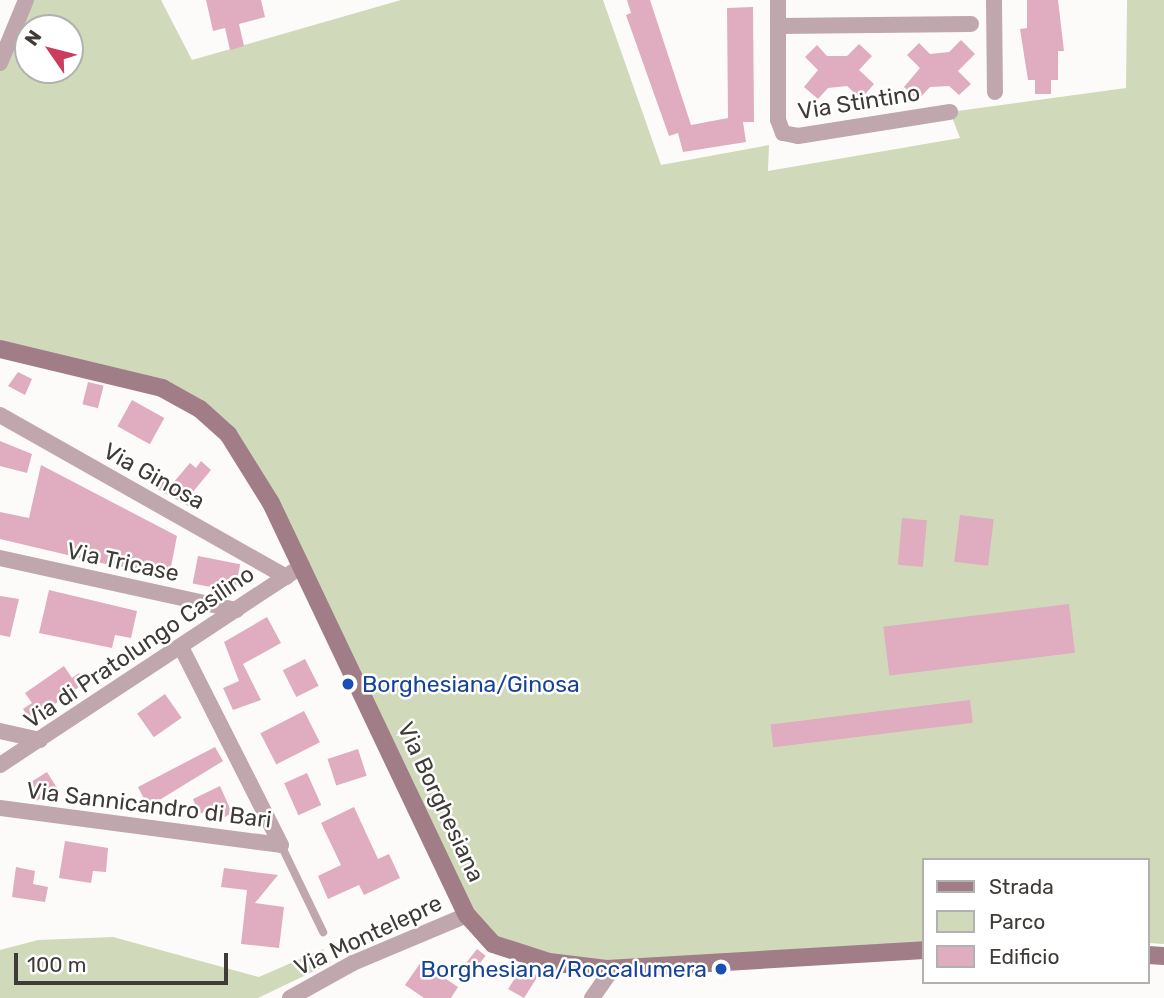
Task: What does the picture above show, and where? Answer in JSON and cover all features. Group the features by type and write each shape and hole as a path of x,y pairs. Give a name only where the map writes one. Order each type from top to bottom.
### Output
{"street":[{"path":"0,62 26,0"},
{"name":"Via Stintino","path":"778,0 778,120 787,135 950,112"},
{"path":"995,0 995,92"},
{"path":"778,26 971,24"},
{"name":"Via Borghesiana","path":"0,349 139,381 200,409 237,446 302,566 467,915 487,940 513,953 612,969 922,950"},
{"name":"Via Ginosa","path":"0,415 286,577"},
{"name":"Via Tricase","path":"0,558 236,610"},
{"name":"Via di Pratolungo Casilino","path":"0,765 302,566"},
{"name":"Via Sannicandro di Bari","path":"181,647 281,845"},
{"path":"0,731 40,740"},
{"name":"Via Sannicandro di Bari","path":"0,808 281,845"},
{"name":"Via Montelepre","path":"290,998 354,963 467,915"},
{"path":"592,998 612,969"}],"lane":[{"path":"281,845 323,932"}],"green space":[{"path":"26,0 161,0 192,60 401,0 603,0 661,165 769,145 768,171 960,138 950,112 1126,88 1127,0 1164,0 1164,944 1150,943 1150,858 922,858 922,950 607,969 487,940 248,463 179,396 0,349 0,63 14,29 14,84 84,84 84,14 20,14"},
{"path":"113,937 259,977 323,949 331,963 258,998 0,998 0,950 38,940"}],"building":[{"path":"206,0 261,0 265,17 239,24 244,46 230,50 225,28 213,31"},
{"path":"627,0 650,0 691,125 728,118 727,8 753,7 754,122 743,122 746,142 683,152 678,133 669,136 626,15 631,13"},
{"path":"1027,0 1058,0 1064,51 1058,51 1058,80 1051,80 1051,94 1035,94 1035,80 1028,80 1020,29 1027,28"},
{"path":"961,40 975,54 958,71 971,84 959,95 949,86 930,87 918,100 904,87 920,68 907,55 919,43 930,54 949,52"},
{"path":"859,44 872,56 859,70 874,84 861,99 847,86 828,88 818,99 804,87 818,70 805,57 817,45 827,56 847,56"},
{"path":"18,372 32,379 25,395 8,386"},
{"path":"88,382 104,386 98,408 82,404"},
{"path":"132,400 164,418 150,444 117,426"},
{"path":"0,441 32,454 27,473 0,466"},
{"path":"201,461 211,470 192,493 203,499 197,511 156,488 162,477 173,483 190,463 196,468"},
{"path":"41,465 177,536 170,572 114,566 0,539 0,512 29,518"},
{"path":"960,515 994,519 988,566 954,562"},
{"path":"902,518 927,520 923,567 898,565"},
{"path":"198,556 240,564 235,592 193,583"},
{"path":"49,590 137,611 131,638 115,635 112,648 39,633"},
{"path":"0,596 19,599 10,637 0,635"},
{"path":"1069,604 1075,653 889,675 883,627"},
{"path":"267,617 281,643 243,664 261,700 233,710 223,688 239,681 224,642"},
{"path":"305,659 319,686 296,697 283,670"},
{"path":"64,666 72,678 79,673 86,682 31,721 23,709 32,703 25,693"},
{"path":"165,694 182,718 154,737 137,714"},
{"path":"970,700 973,723 773,747 770,724"},
{"path":"304,711 320,742 276,764 260,733"},
{"path":"215,747 223,761 148,807 138,787"},
{"path":"358,749 367,776 336,786 328,759"},
{"path":"47,772 57,788 37,801 27,785"},
{"path":"307,773 321,805 298,815 284,783"},
{"path":"220,786 232,813 223,818 217,807 199,814 193,799"},
{"path":"354,807 378,859 389,854 400,878 364,895 359,885 328,899 318,876 341,865 321,823"},
{"path":"65,841 108,848 106,872 93,871 91,883 59,878"},
{"path":"16,867 35,871 33,884 48,887 45,902 12,897"},
{"path":"224,868 278,875 255,903 284,907 279,948 241,944 247,890 221,887"},
{"path":"477,949 486,956 470,975 462,969"},
{"path":"421,962 458,987 451,998 424,998 405,985"},
{"path":"521,969 538,976 524,998 508,989"}],"place":[{"name":"Borghesiana/Ginosa","path":"348,684"},
{"name":"Borghesiana/Roccalumera","path":"721,969"}]}
